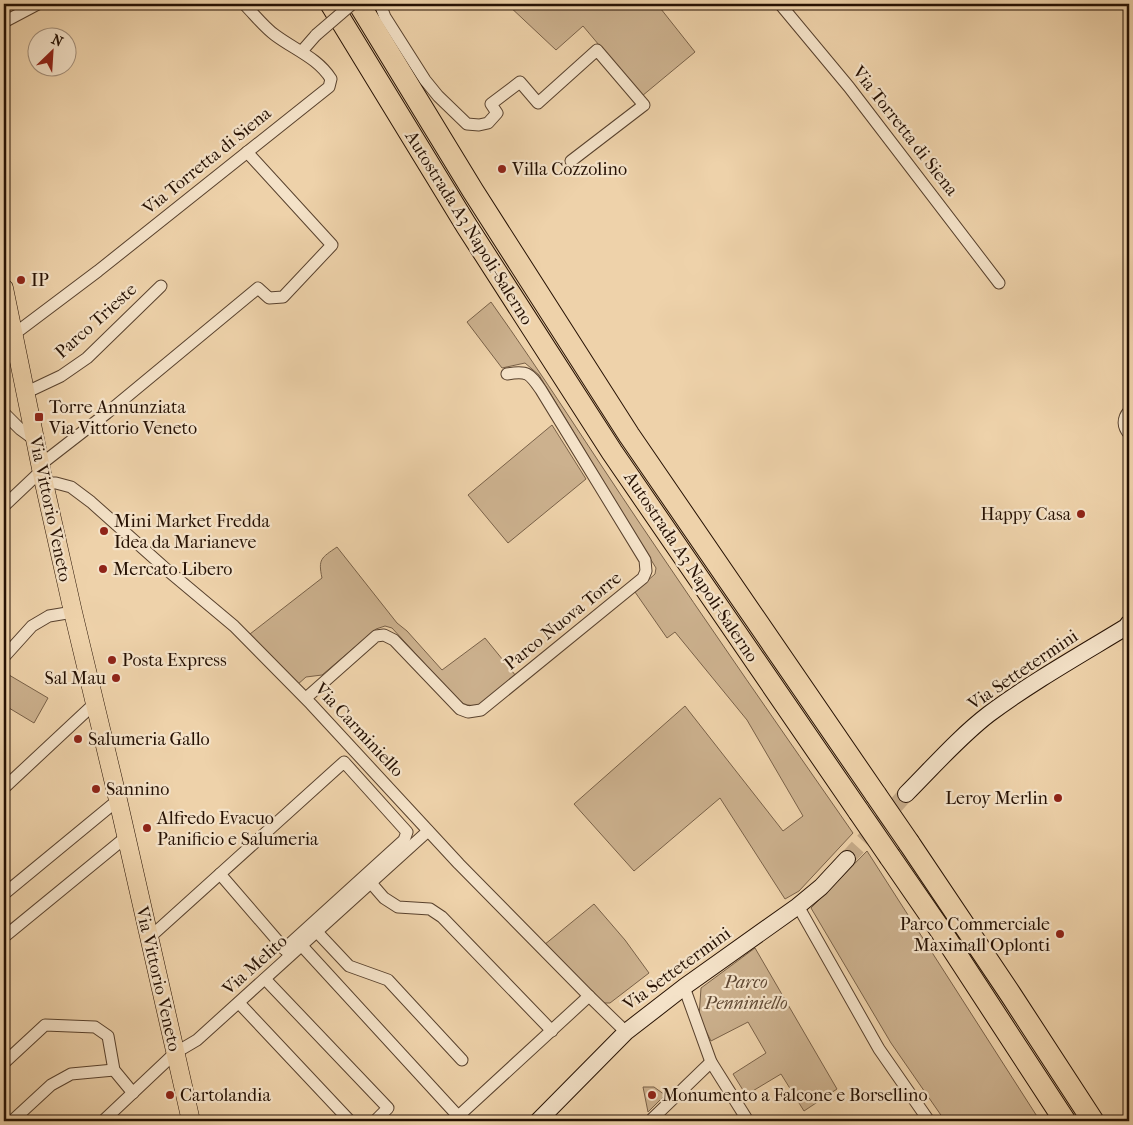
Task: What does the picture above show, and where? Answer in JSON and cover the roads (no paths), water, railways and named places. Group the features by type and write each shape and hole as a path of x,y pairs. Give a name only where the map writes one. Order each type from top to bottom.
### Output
{"highway":[{"name":"Autostrada A3 Napoli-Salerno","path":"331,4 511,297 612,452 941,931 1065,1121"},
{"name":"Autostrada A3 Napoli-Salerno","path":"359,4 484,208 629,435 1012,995 1093,1121"},
{"path":"941,931 980,1008 1008,1057 1049,1121"}],"main road":[{"name":"Via Vittorio Veneto","path":"4,288 73,612 191,1121"},
{"name":"Via Settetermini","path":"906,794 988,714 1128,626"},
{"name":"Via Settetermini","path":"538,1121 626,1032 684,987 798,906 847,859"}],"street":[{"path":"4,22 38,4"},
{"path":"244,4 275,35 302,52 316,35 352,4"},
{"path":"380,4 385,17 425,80 438,96 467,124 479,125 488,123 497,113 491,104 520,82 538,103 597,50 644,105 570,161"},
{"name":"Via Torretta di Siena","path":"780,4 839,74 999,283"},
{"name":"Via Torretta di Siena","path":"14,335 98,271 328,87 331,79 324,68 302,52"},
{"path":"4,506 107,413 258,288 269,298 283,297 332,245 247,152"},
{"name":"Parco Trieste","path":"26,393 61,376 87,358 161,286"},
{"name":"Parco Nuova Torre","path":"306,698 376,636 384,635 394,640 460,709 468,712 481,710 643,578 646,571 646,560 541,390 531,376 523,371 508,374"},
{"path":"1129,411 1124,420 1124,425 1129,434"},
{"path":"4,413 20,429 35,440"},
{"name":"Via Carminiello","path":"42,473 56,483 71,487 92,502 166,569 230,622 306,698 428,831 626,1032"},
{"path":"4,656 32,626 49,616 73,612"},
{"path":"4,788 94,704"},
{"path":"149,938 344,762 407,832 404,840 287,952 220,874"},
{"path":"4,894 118,800"},
{"name":"Via Melito","path":"103,1121 175,1053 197,1040 265,979 287,952 302,946 428,831"},
{"path":"4,937 126,837"},
{"path":"371,883 384,898 398,907 430,909 442,917 552,1030"},
{"path":"798,906 879,1049 929,1121"},
{"path":"317,932 349,966 388,980 462,1060"},
{"path":"302,946 456,1118 589,996"},
{"path":"265,979 388,1108 374,1121"},
{"path":"684,987 711,1062 748,1121"},
{"path":"238,1003 350,1121"},
{"path":"4,1063 45,1025 95,1027 108,1036 114,1070 133,1093"},
{"path":"650,1121 711,1062"},
{"path":"12,1121 51,1085 71,1074 114,1070"}],"tunnel":[{"path":"847,859 906,794"}],"place":[{"name":"Villa Cozzolino","path":"502,169"},
{"name":"IP","path":"21,280"},
{"name":"Torre Annunziata Via Vittorio Veneto","path":"39,417"},
{"name":"Happy Casa","path":"1081,514"},
{"name":"Mini Market Fredda Idea da Marianeve","path":"104,531"},
{"name":"Mercato Libero","path":"103,569"},
{"name":"Posta Express","path":"112,660"},
{"name":"Sal Mau","path":"116,678"},
{"name":"Salumeria Gallo","path":"78,739"},
{"name":"Sannino","path":"96,789"},
{"name":"Leroy Merlin","path":"1058,798"},
{"name":"Alfredo Evacuo Panificio e Salumeria","path":"147,828"},
{"name":"Parco Commerciale Maximall Oplonti","path":"1060,934"},
{"name":"Cartolandia","path":"170,1095"},
{"name":"Monumento a Falcone e Borsellino","path":"652,1095"}],"park label":[{"name":"Parco Penniniello","path":"746,992"}]}
